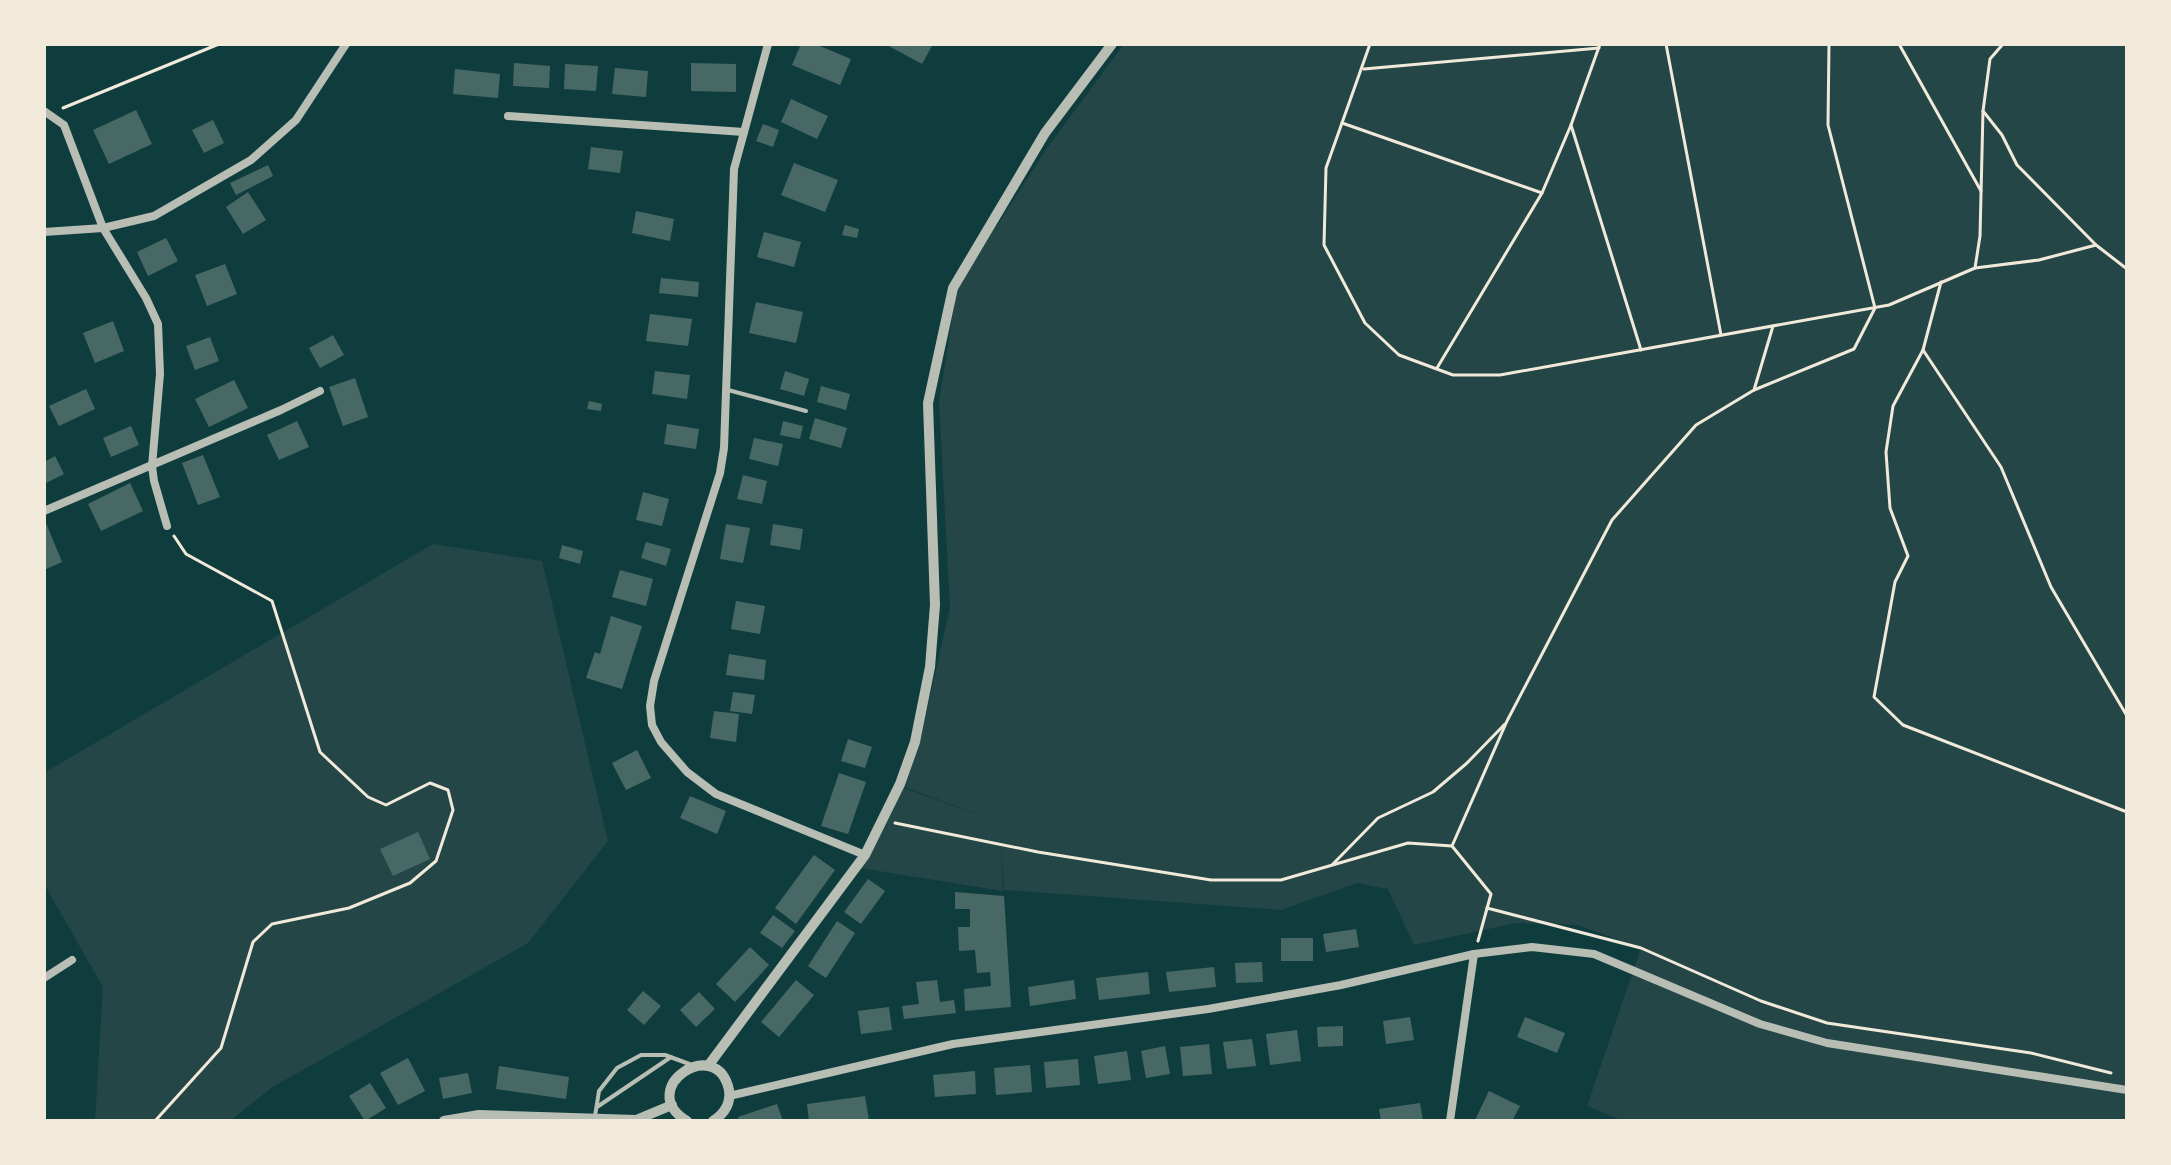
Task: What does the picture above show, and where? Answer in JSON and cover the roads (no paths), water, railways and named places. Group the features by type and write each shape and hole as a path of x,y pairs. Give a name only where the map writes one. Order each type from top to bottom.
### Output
{"street":[{"path":"44,232 103,228 154,216 251,160 296,120 346,44"},
{"path":"768,44 734,169 724,448 720,473 654,681 650,706 652,725 661,742 687,772 716,794 865,855"},
{"path":"708,1066 865,855 900,784 915,742 930,667 935,605 928,403 953,288 1045,133 1112,44"},
{"path":"47,112 64,125 103,228 146,298 158,324 160,374 152,466 167,526"},
{"path":"508,116 744,132"},
{"path":"44,511 320,391"},
{"path":"729,1096 953,1044 1208,1009 1341,985 1474,954 1532,947 1594,954 1760,1024 1827,1043 2127,1090"},
{"path":"1450,1121 1474,954"},
{"path":"44,978 72,960"},
{"path":"687,1121 676,1113 670,1097 674,1080 687,1068 695,1066 708,1066 724,1077 729,1096 723,1113 715,1120"},
{"path":"444,1121 479,1115 596,1113 636,1120 672,1105"}],"lane":[{"path":"726,389 806,411"},
{"path":"596,1113 599,1091 617,1068 641,1055 671,1057 695,1066"},
{"path":"596,1113 671,1057"}]}
